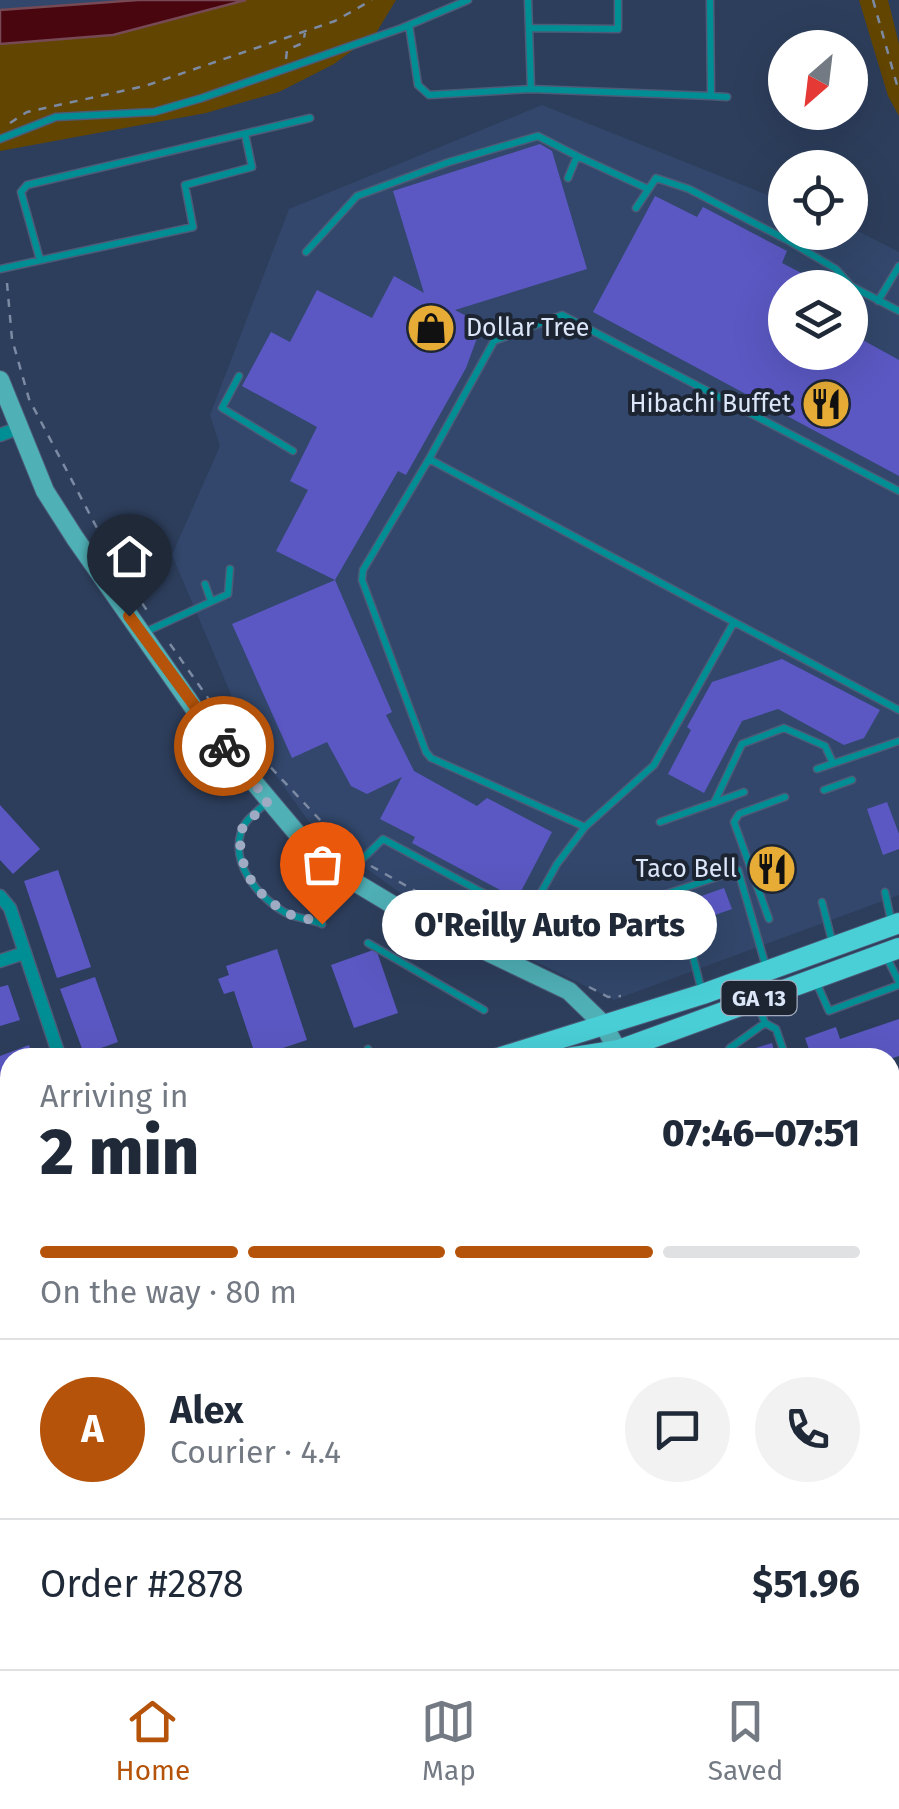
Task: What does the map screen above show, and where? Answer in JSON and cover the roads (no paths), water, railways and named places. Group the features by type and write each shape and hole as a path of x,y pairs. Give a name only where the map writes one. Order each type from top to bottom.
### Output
{"main road":[{"name":"GA 13","path":"529,1048 703,994 896,924"},
{"name":"GA 13","path":"633,1048 665,1032 892,950"},
{"path":"657,1048 665,1032"}],"street":[{"path":"0,380 46,490 205,724 306,844 408,914 569,991 603,1024 617,1048"},
{"path":"0,435 19,428"},
{"path":"0,896 10,908 57,1048"},
{"path":"0,961 24,953"}],"lane":[{"path":"0,140 56,117 154,112 409,25 468,0"},
{"path":"528,0 531,89"},
{"path":"530,28 618,29 618,0"},
{"path":"710,0 710,96"},
{"path":"409,25 418,86 429,95 531,89 727,97"},
{"path":"40,260 21,192 27,185 310,118"},
{"path":"0,269 193,227 185,184 252,168 245,134"},
{"path":"306,252 357,196 449,162 538,136 646,188"},
{"path":"568,178 577,156"},
{"path":"636,208 656,178 689,189 820,259 836,269 850,286 899,311"},
{"path":"878,300 899,266"},
{"path":"585,827 426,752 362,580 364,570 494,341 562,315 899,490"},
{"path":"239,376 222,408 292,451"},
{"path":"429,459 899,710"},
{"path":"142,634 228,594 230,568"},
{"path":"205,584 211,602"},
{"path":"505,958 557,864 585,827 654,765 734,622"},
{"path":"714,802 742,744 784,728 825,746 833,763"},
{"path":"817,768 899,741"},
{"path":"824,790 852,780"},
{"path":"660,822 744,792"},
{"path":"769,920 734,822 739,814 785,797"},
{"path":"268,801 240,831 244,872 260,894 288,914 322,924"},
{"path":"346,875 383,839 528,916"},
{"path":"645,901 738,870 767,972"},
{"path":"885,892 896,924"},
{"path":"822,902 834,948"},
{"path":"368,943 484,1010"},
{"path":"690,945 703,994"},
{"path":"814,977 829,1010 899,984 892,950"},
{"path":"756,999 764,1023 776,1029 783,1048"},
{"path":"730,1048 764,1023"}],"place":[{"name":"Dollar Tree","path":"431,328"},
{"name":"Hibachi Buffet","path":"826,404"},
{"name":"Taco Bell","path":"772,869"},
{"name":"O'Reilly Auto Parts","path":"322,924"}]}
